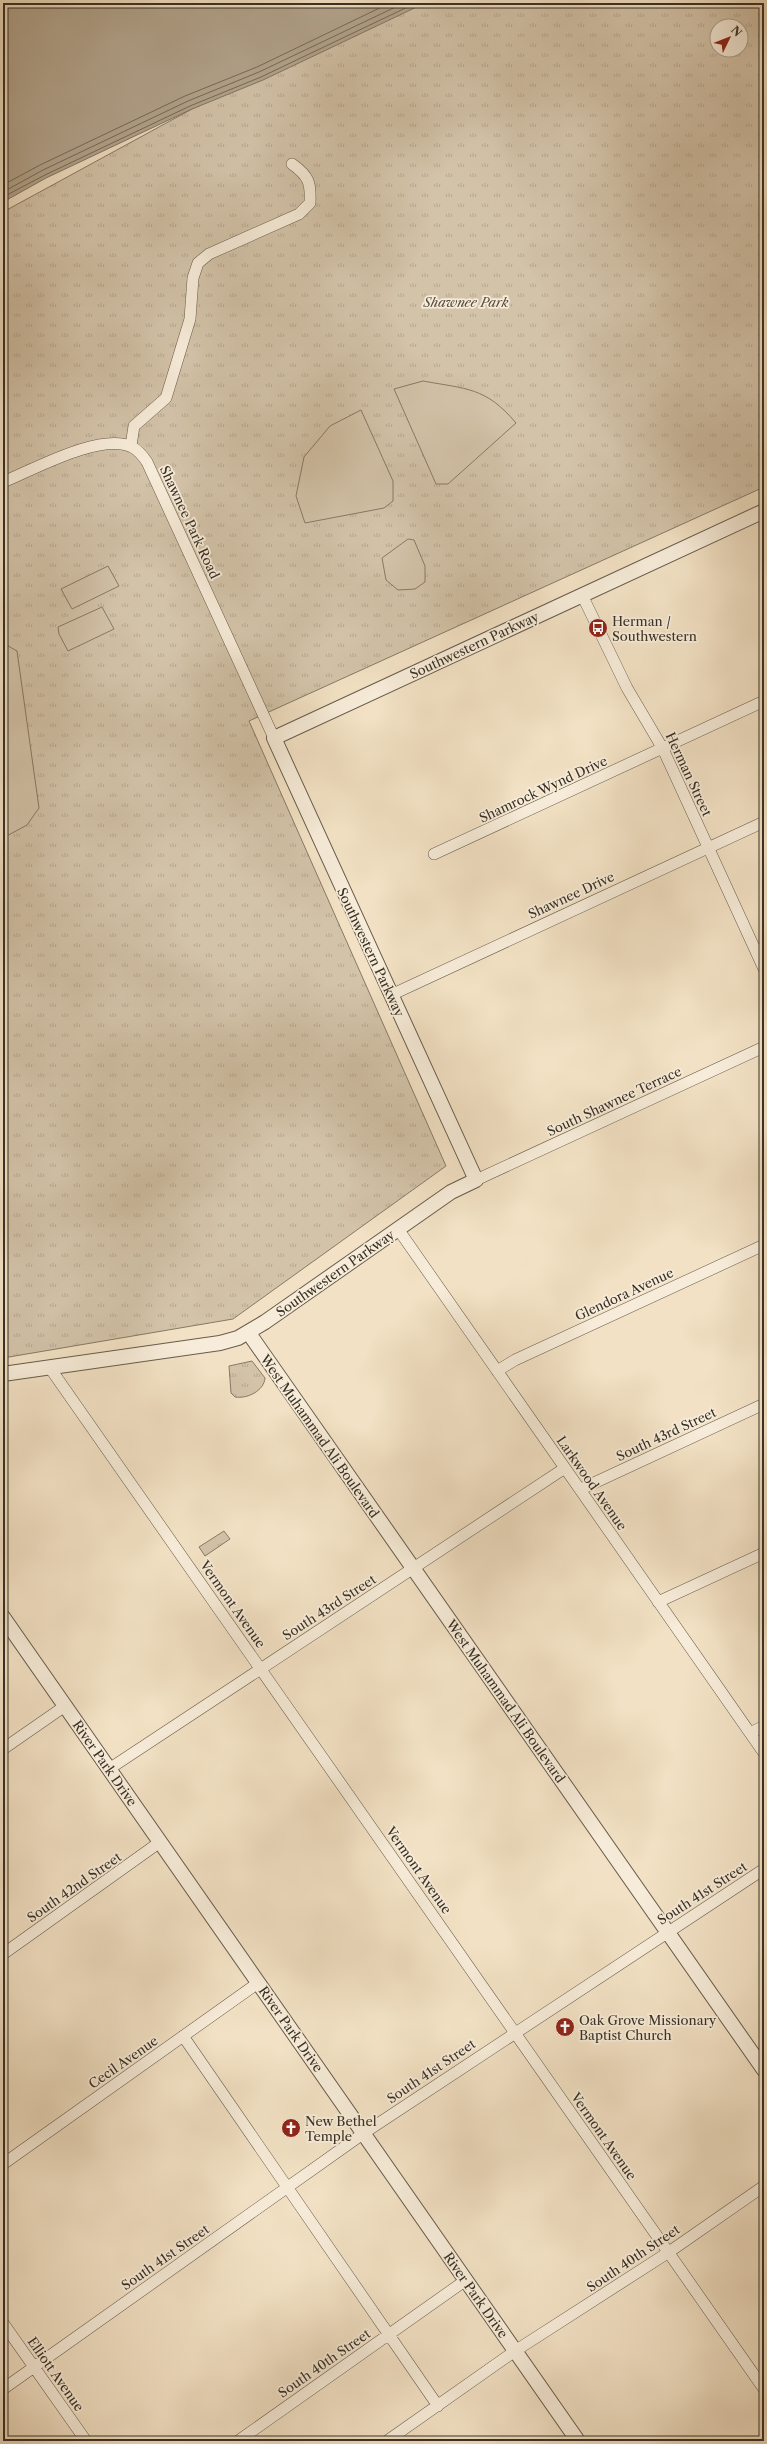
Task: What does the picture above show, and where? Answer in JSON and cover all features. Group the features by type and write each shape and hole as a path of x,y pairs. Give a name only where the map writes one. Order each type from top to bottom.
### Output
{"street":[{"path":"3,482 94,446 114,443 131,446 134,426 166,398 190,320 193,278 198,263 210,254 298,214 310,203 311,189 305,174 292,164"},
{"name":"Shawnee Park Road","path":"131,446 147,462 274,738"},
{"name":"Southwestern Parkway","path":"3,1374 220,1343 238,1338 451,1192 476,1180 274,738 764,511"},
{"name":"Herman Street","path":"582,595 627,688 663,748 764,969"},
{"name":"Shamrock Wynd Drive","path":"434,854 764,702"},
{"name":"Shawnee Drive","path":"391,995 764,822"},
{"name":"South Shawnee Terrace","path":"476,1180 764,1047"},
{"name":"Larkwood Avenue","path":"398,1229 764,1753"},
{"name":"Glendora Avenue","path":"496,1371 515,1360 764,1245"},
{"name":"West Muhammad Ali Boulevard","path":"248,1332 764,2070"},
{"name":"Vermont Avenue","path":"50,1368 764,2389"},
{"name":"South 43rd Street","path":"580,1489 764,1404"},
{"name":"South 43rd Street","path":"109,1769 565,1468"},
{"path":"658,1602 764,1553"},
{"name":"River Park Drive","path":"3,1617 578,2441"},
{"path":"3,1749 65,1706"},
{"path":"750,1733 764,1726"},
{"name":"South 42nd Street","path":"3,1954 160,1842"},
{"name":"South 41st Street","path":"3,2389 364,2133 764,1869"},
{"name":"Cecil Avenue","path":"3,2164 258,1983"},
{"path":"183,2036 438,2406"},
{"name":"South 40th Street","path":"387,2441 515,2351 668,2252 764,2186"},
{"name":"South 40th Street","path":"238,2441 466,2280"},
{"name":"Elliott Avenue","path":"3,2323 86,2441"}],"green space":[{"name":"Shawnee Park","path":"414,3 764,3 764,487 249,721 446,1166 233,1319 3,1358 3,212 192,109"},
{"path":"423,381 463,388 485,396 495,402 516,423 448,484 436,484 394,389"},
{"path":"361,410 393,481 393,501 384,508 305,523 296,496 304,457 330,426"},
{"path":"408,539 414,540 425,566 425,582 415,589 398,590 386,580 382,558"},
{"path":"108,566 119,586 72,609 61,589"},
{"path":"102,607 114,629 68,651 59,634 58,627"},
{"path":"3,643 17,651 39,808 27,825 3,838"},
{"path":"252,1361 265,1378 264,1383 262,1387 250,1395 245,1397 235,1397 231,1393 229,1366"},
{"path":"224,1531 230,1539 205,1556 199,1547"}],"water":[{"path":"3,3 425,3 263,80 192,109 46,178 3,202"}],"place":[{"name":"Herman / Southwestern","path":"598,628"},
{"name":"Oak Grove Missionary Baptist Church","path":"565,2027"},
{"name":"New Bethel Temple","path":"291,2128"}]}
